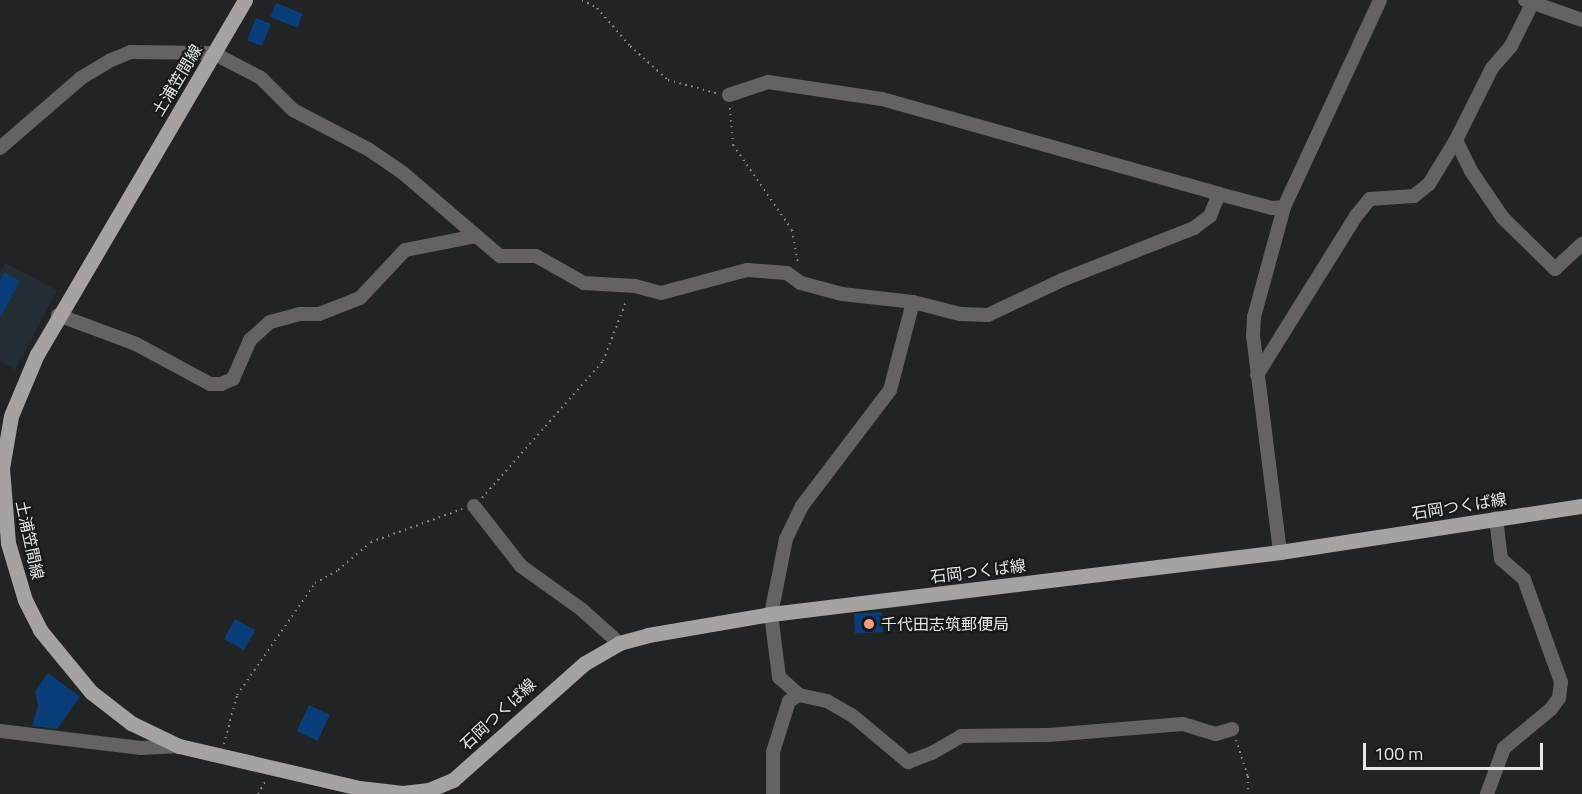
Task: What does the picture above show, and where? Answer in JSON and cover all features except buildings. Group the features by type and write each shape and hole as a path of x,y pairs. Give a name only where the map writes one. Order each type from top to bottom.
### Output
{"main road":[{"name":"土浦笠間線","path":"245,0 58,315 11,416 2,468 3,513 15,572 40,630 91,692 131,723 179,746 220,758 382,791 429,792"},
{"name":"石岡つくば線","path":"429,792 453,780 562,680 619,643 771,614 1280,552 1582,506"}],"street":[{"path":"1280,552 1257,375 1254,317 1284,207 1380,0"},
{"path":"1257,375 1356,216 1370,199 1414,196 1429,184 1456,140 1491,68 1510,46 1529,1 1582,20"},
{"path":"0,148 81,78 111,60 131,52 213,53 261,78 293,110 368,149 403,173 500,256 536,256 584,284 634,286 661,293 700,286 747,270 787,273 801,284 842,294 913,302 960,314 988,315 1062,280 1194,228 1210,216 1219,194"},
{"path":"729,95 768,82 882,99 1219,194 1272,208 1284,207"},
{"path":"1456,140 1471,171 1503,218 1555,269 1582,244"},
{"path":"58,315 136,344 210,384 221,384 232,379 250,340 270,322 300,314 319,314 360,298 405,250 476,236"},
{"path":"913,302 890,390 802,506 786,539 771,614 779,677 799,695 827,700 853,716 908,762 969,736 1049,735 1183,724 1216,734 1232,729"},
{"path":"0,430 11,416"},
{"path":"474,506 521,567 581,609 619,643"},
{"path":"1486,794 1504,748 1551,709 1559,698 1561,682 1524,579 1501,559 1496,518"},
{"path":"773,794 773,753 789,701 799,695"},
{"path":"0,731 141,748 179,746"}],"path":[{"path":"582,0 597,8 630,46 668,80 706,92 729,95 733,145 792,230 801,284"},
{"path":"220,758 237,695 315,583 338,570 371,542 474,506 603,361 623,306 634,286"},
{"path":"1232,729 1248,776 1248,794"},
{"path":"258,794 272,769"}],"shaded area":[{"path":"5,263 57,290 15,370 0,361 0,273"}],"place":[{"name":"千代田志筑郵便局","path":"869,624"}]}
